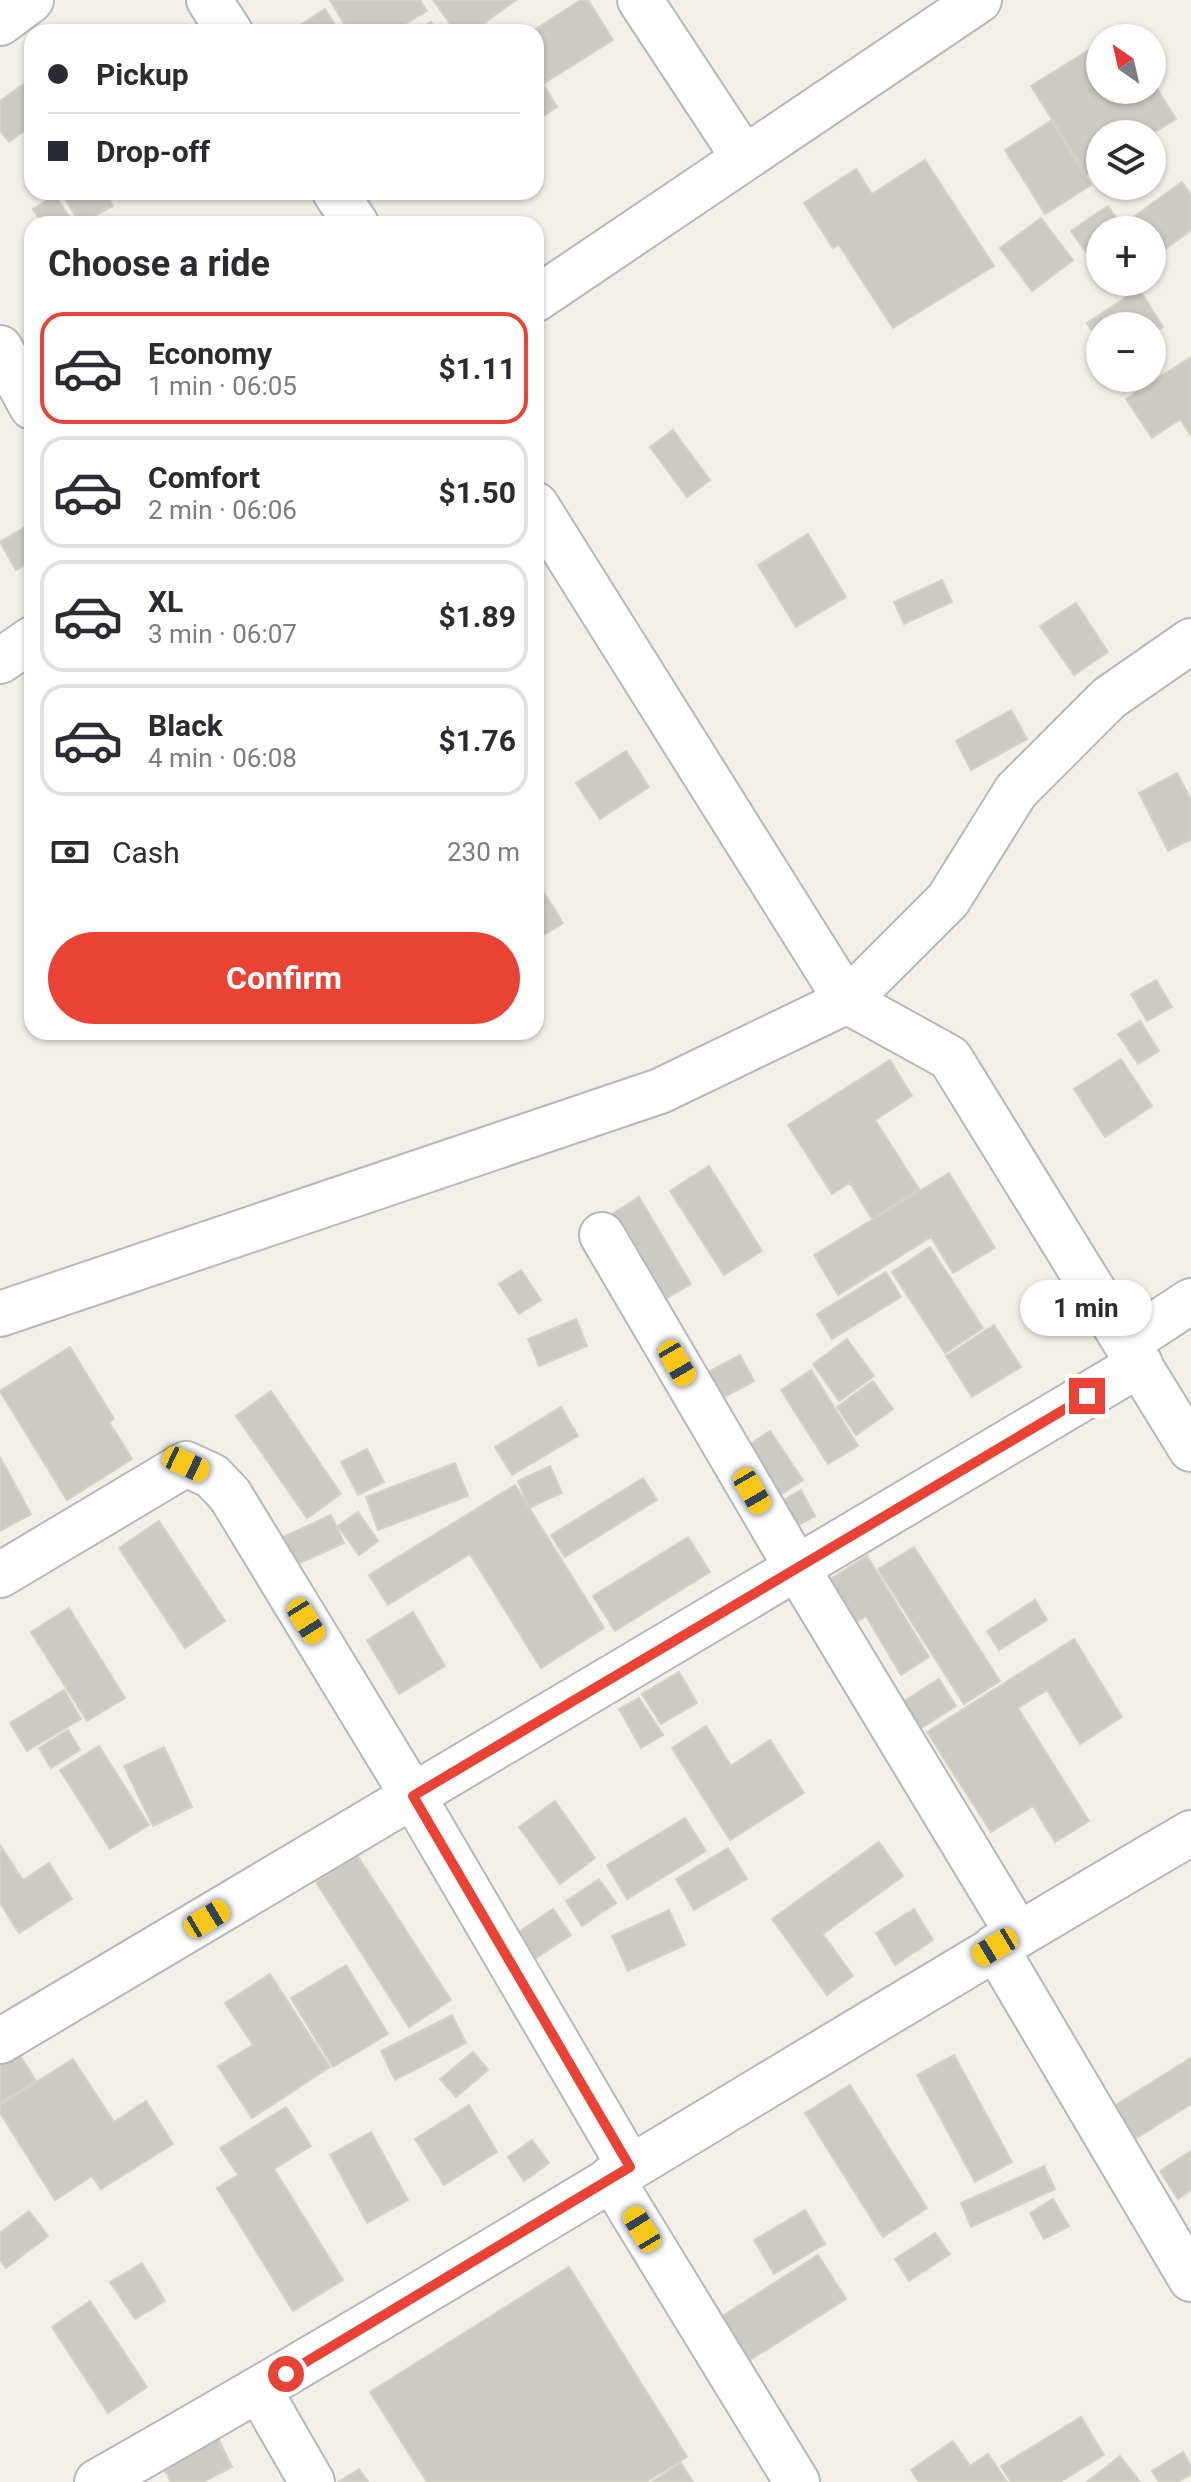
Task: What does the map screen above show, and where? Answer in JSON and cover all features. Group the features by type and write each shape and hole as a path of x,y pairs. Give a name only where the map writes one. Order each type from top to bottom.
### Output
{"street":[{"path":"0,23 31,0"},
{"path":"209,0 225,24"},
{"path":"640,0 744,158"},
{"path":"544,294 979,0"},
{"path":"0,348 24,392"},
{"path":"544,518 847,1001 950,1058 1191,1449"},
{"path":"0,1314 660,1091 847,1001 948,900 1016,791 1109,698 1191,641"},
{"path":"0,661 24,644"},
{"path":"602,1235 797,1568 1006,1940 1191,2279"},
{"path":"0,2041 797,1568 1134,1354 1191,1301"},
{"path":"0,1575 186,1464 212,1476 230,1495 413,1796 620,2172 797,2482"},
{"path":"97,2482 259,2390 1006,1940 1191,1833"},
{"path":"259,2390 312,2482"}],"building":[{"path":"330,0 420,0 427,11 405,24 344,24"},
{"path":"433,0 516,0 483,24 450,24"},
{"path":"581,0 588,0 613,40 544,83 544,24"},
{"path":"325,9 335,24 302,24"},
{"path":"1086,52 1086,104 1166,103 1176,119 1166,125 1166,120 1086,120 1086,173 1031,86"},
{"path":"24,84 24,131 9,142 0,131 0,101"},
{"path":"544,86 557,107 544,116"},
{"path":"1051,121 1086,177 1086,188 1045,214 1005,150"},
{"path":"925,160 994,266 893,328 839,245 833,248 804,203 856,169 872,194"},
{"path":"1182,182 1191,195 1191,230 1166,249 1166,216 1135,216 1157,200 1166,200 1166,194"},
{"path":"47,200 58,200 69,216 37,216 33,209"},
{"path":"66,200 110,200 113,206 95,216 75,216"},
{"path":"1108,206 1115,216 1093,216"},
{"path":"1041,218 1073,260 1032,291 1000,248"},
{"path":"1086,221 1086,252 1071,231"},
{"path":"1128,296 1143,296 1154,312 1104,312"},
{"path":"1191,357 1191,436 1180,419 1152,438 1126,399 1137,392 1166,392 1166,373"},
{"path":"673,430 710,480 687,497 650,447"},
{"path":"24,528 24,565 16,570 0,542"},
{"path":"808,534 846,597 796,627 758,565"},
{"path":"942,580 952,602 904,624 894,602"},
{"path":"1076,603 1108,652 1074,675 1040,626"},
{"path":"1011,710 1027,739 971,770 956,741"},
{"path":"626,751 649,787 600,819 576,783"},
{"path":"1177,773 1191,800 1191,839 1168,851 1139,793"},
{"path":"544,893 563,923 544,935"},
{"path":"1156,980 1172,1007 1147,1021 1131,994"},
{"path":"1140,1021 1159,1051 1138,1064 1118,1034"},
{"path":"1121,1059 1152,1106 1105,1137 1074,1089"},
{"path":"890,1060 912,1096 875,1120 919,1189 872,1219 850,1183 832,1194 788,1125"},
{"path":"709,1166 762,1251 724,1275 670,1191"},
{"path":"949,1173 995,1248 953,1273 931,1237 838,1295 814,1255"},
{"path":"639,1197 691,1284 647,1310 596,1224"},
{"path":"930,1247 983,1328 945,1353 892,1272"},
{"path":"521,1270 541,1300 519,1314 499,1284"},
{"path":"886,1272 901,1297 832,1339 817,1314"},
{"path":"576,1319 587,1346 539,1366 528,1339"},
{"path":"994,1325 1021,1367 972,1397 946,1356"},
{"path":"847,1339 874,1376 839,1401 813,1364"},
{"path":"70,1347 114,1419 109,1422 132,1459 67,1500 0,1391"},
{"path":"740,1355 754,1381 712,1404 697,1378"},
{"path":"811,1370 858,1446 828,1464 781,1390"},
{"path":"873,1381 893,1409 856,1435 837,1407"},
{"path":"271,1391 341,1494 307,1518 236,1416"},
{"path":"561,1407 578,1436 512,1475 495,1447"},
{"path":"770,1431 803,1480 762,1507 729,1458"},
{"path":"367,1449 384,1482 358,1495 341,1462"},
{"path":"0,1457 31,1514 0,1531"},
{"path":"455,1463 468,1496 378,1530 366,1497"},
{"path":"550,1466 562,1493 529,1508 518,1481"},
{"path":"643,1478 657,1500 565,1557 551,1535"},
{"path":"515,1485 604,1628 541,1668 470,1554 388,1605 369,1575"},
{"path":"801,1490 815,1516 786,1532 771,1507"},
{"path":"358,1512 378,1541 359,1555 338,1526"},
{"path":"331,1515 344,1543 272,1576 259,1548"},
{"path":"159,1521 225,1621 185,1648 119,1548"},
{"path":"688,1537 710,1572 615,1631 593,1596"},
{"path":"914,1547 1000,1681 964,1704 878,1569"},
{"path":"867,1556 929,1657 901,1675 866,1616 834,1637 807,1594"},
{"path":"1035,1600 1047,1620 999,1650 987,1631"},
{"path":"69,1608 125,1698 87,1721 31,1632"},
{"path":"413,1612 445,1666 399,1694 367,1640"},
{"path":"1074,1639 1122,1717 1080,1744 1047,1690 1018,1708 1089,1821 1055,1842 1033,1806 991,1832 927,1732"},
{"path":"679,1672 697,1703 661,1724 642,1694"},
{"path":"939,1679 956,1706 901,1741 884,1714"},
{"path":"64,1690 81,1719 27,1751 10,1723"},
{"path":"639,1698 663,1735 641,1748 619,1709"},
{"path":"706,1726 731,1766 770,1740 804,1793 730,1840 672,1748"},
{"path":"68,1730 80,1750 51,1768 39,1748"},
{"path":"99,1746 149,1825 110,1849 60,1770"},
{"path":"164,1747 192,1807 153,1826 124,1766"},
{"path":"555,1801 595,1858 560,1884 519,1827"},
{"path":"685,1818 706,1851 627,1899 607,1865"},
{"path":"879,1842 903,1876 823,1934 853,1976 827,1995 772,1919"},
{"path":"0,1845 23,1880 49,1863 72,1899 19,1933 0,1903"},
{"path":"728,1848 747,1879 694,1910 676,1879"},
{"path":"357,1855 451,2000 409,2027 316,1882"},
{"path":"599,1879 616,1903 582,1926 566,1901"},
{"path":"553,1909 571,1935 524,1966 507,1940"},
{"path":"914,1909 933,1940 895,1965 876,1933"},
{"path":"669,1910 685,1945 628,1971 612,1936"},
{"path":"346,1965 388,2034 333,2067 291,1998"},
{"path":"270,1974 330,2067 252,2118 218,2066 253,2045 225,2003"},
{"path":"452,2015 466,2043 395,2080 381,2051"},
{"path":"16,2049 36,2081 0,2103 0,2059"},
{"path":"473,2052 488,2070 456,2097 440,2079"},
{"path":"954,2055 1012,2162 975,2182 917,2075"},
{"path":"1191,2058 1191,2104 1122,2147 1101,2114"},
{"path":"73,2059 114,2122 146,2101 173,2144 101,2189 92,2176 55,2200 0,2113 0,2105"},
{"path":"850,2085 927,2208 883,2237 805,2113"},
{"path":"469,2105 497,2152 444,2185 415,2139"},
{"path":"286,2107 311,2146 274,2169 343,2280 293,2311 217,2188 238,2175 220,2148"},
{"path":"371,2132 408,2200 367,2223 330,2155"},
{"path":"532,2140 549,2163 524,2181 508,2157"},
{"path":"1191,2151 1191,2190 1178,2199 1160,2171"},
{"path":"1044,2166 1055,2189 971,2227 961,2203"},
{"path":"1053,2199 1069,2226 1044,2239 1030,2213"},
{"path":"805,2210 825,2244 774,2274 754,2240"},
{"path":"29,2211 48,2236 6,2268 0,2260 0,2233"},
{"path":"935,2233 950,2254 909,2281 895,2259"},
{"path":"818,2255 846,2299 736,2369 707,2326"},
{"path":"142,2263 165,2301 135,2319 110,2282"},
{"path":"569,2267 687,2457 646,2482 427,2482 370,2392"},
{"path":"90,2301 147,2387 108,2413 52,2327"},
{"path":"1081,2417 1104,2455 1060,2482 1011,2482 1001,2466"},
{"path":"218,2438 232,2467 203,2482 171,2482 162,2465"},
{"path":"953,2441 970,2466 988,2454 1007,2482 919,2482 911,2470"},
{"path":"1183,2452 1191,2466 1191,2474 1178,2482 1159,2482 1152,2471"},
{"path":"1120,2456 1140,2482 1087,2482"},
{"path":"681,2463 693,2482 652,2482"},
{"path":"359,2469 368,2482 338,2482"}],"route":[{"path":"286,2374 630,2167 413,1796 1087,1396"}]}
